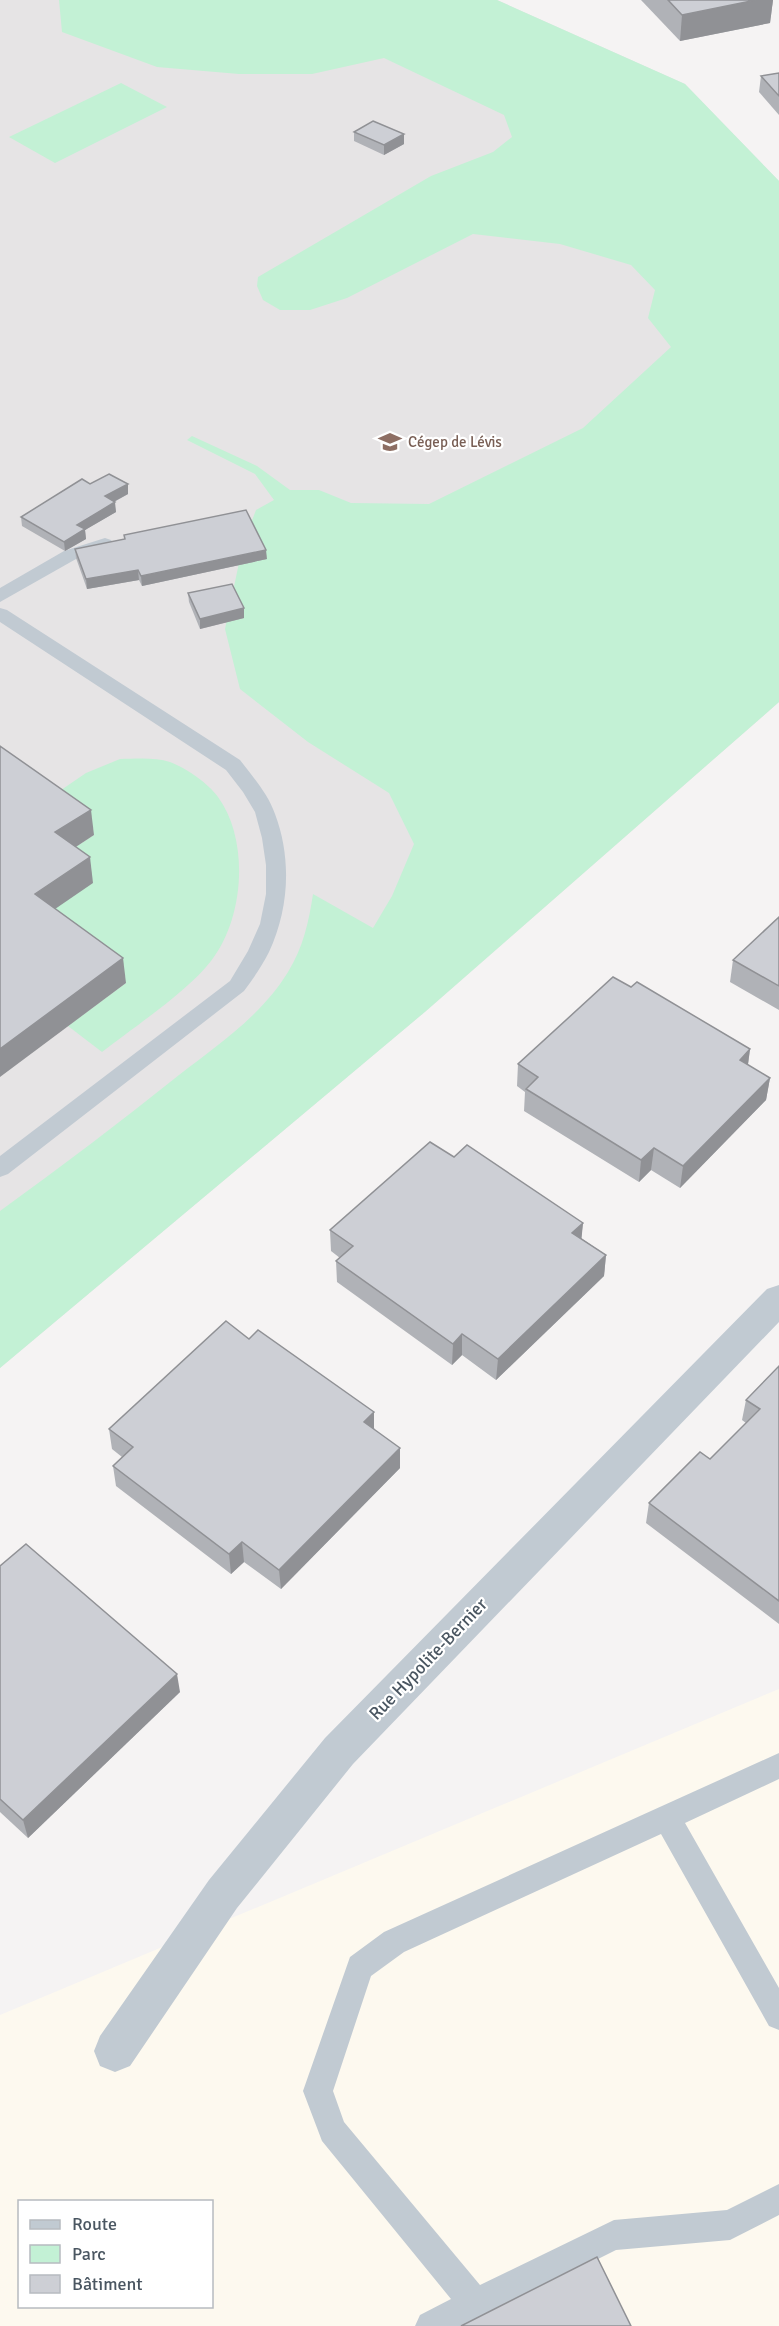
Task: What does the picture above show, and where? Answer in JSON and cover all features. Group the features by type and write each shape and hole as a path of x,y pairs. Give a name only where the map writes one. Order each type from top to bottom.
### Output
{"street":[{"name":"Rue Hypolite-Bernier","path":"115,2051 223,1894 339,1751 779,1299"}],"lane":[{"path":"0,596 70,555 89,547 119,541"},
{"path":"0,614 233,765 265,812 272,838 276,879 270,924 258,953 237,986 0,1168"},
{"path":"475,2304 332,2131 318,2091 360,1967 394,1942 779,1766"},
{"path":"667,1818 779,2016"},
{"path":"431,2326 614,2235 730,2225 779,2199"}],"shaded area":[{"name":"Cégep de Lévis","path":"0,0 497,0 685,84 779,181 779,702 426,1011 0,1368"},
{"path":"779,1689 779,2326 0,2326 0,2015"}],"green space":[{"path":"59,0 497,0 685,84 779,181 779,702 426,1011 0,1368 0,1211 113,1127 252,1016 277,988 298,953 305,934 313,894 373,928 392,896 414,844 389,793 308,742 240,689 225,629 243,544 256,510 274,500 255,474 187,440 192,436 257,466 290,490 319,490 351,503 429,504 583,428 671,347 648,318 655,290 631,265 560,244 473,234 347,298 310,310 280,310 263,300 257,286 258,277 431,176 493,152 512,137 504,115 384,58 312,74 239,74 157,67 62,32"},
{"path":"121,83 167,107 55,163 9,137"},
{"path":"120,759 164,760 183,768 209,786 228,815 235,835 239,857 239,880 231,924 211,961 174,997 102,1052 68,1026 126,983 39,920 59,858 94,835 45,801 86,773"}],"building":[{"path":"668,0 756,0 682,15"},
{"path":"779,73 779,96 761,76"},
{"path":"373,121 404,134 384,145 354,132"},
{"path":"109,474 128,484 105,496 115,502 77,525 85,529 64,542 21,517 82,479 90,484"},
{"path":"246,510 266,550 141,576 138,570 86,579 75,549 125,539 124,535"},
{"path":"232,584 244,608 200,619 188,593"},
{"path":"0,746 91,810 55,832 90,857 35,894 123,958 0,1049"},
{"path":"779,917 779,986 733,960"},
{"path":"613,977 631,987 637,982 750,1049 740,1060 770,1078 683,1166 654,1148 641,1160 526,1089 538,1077 518,1064"},
{"path":"430,1142 454,1157 467,1145 583,1223 572,1233 606,1255 498,1359 462,1334 453,1344 336,1261 353,1246 330,1230"},
{"path":"226,1321 249,1339 258,1330 374,1412 364,1422 400,1448 279,1570 242,1542 229,1554 113,1466 133,1447 109,1429"},
{"path":"779,1366 779,1601 649,1503 700,1452 710,1459 760,1409 746,1400"},
{"path":"26,1544 177,1674 23,1820 0,1799 0,1566"},
{"path":"597,2257 631,2326 461,2326"}],"place":[{"name":"Cégep de Lévis","path":"390,442"}]}
